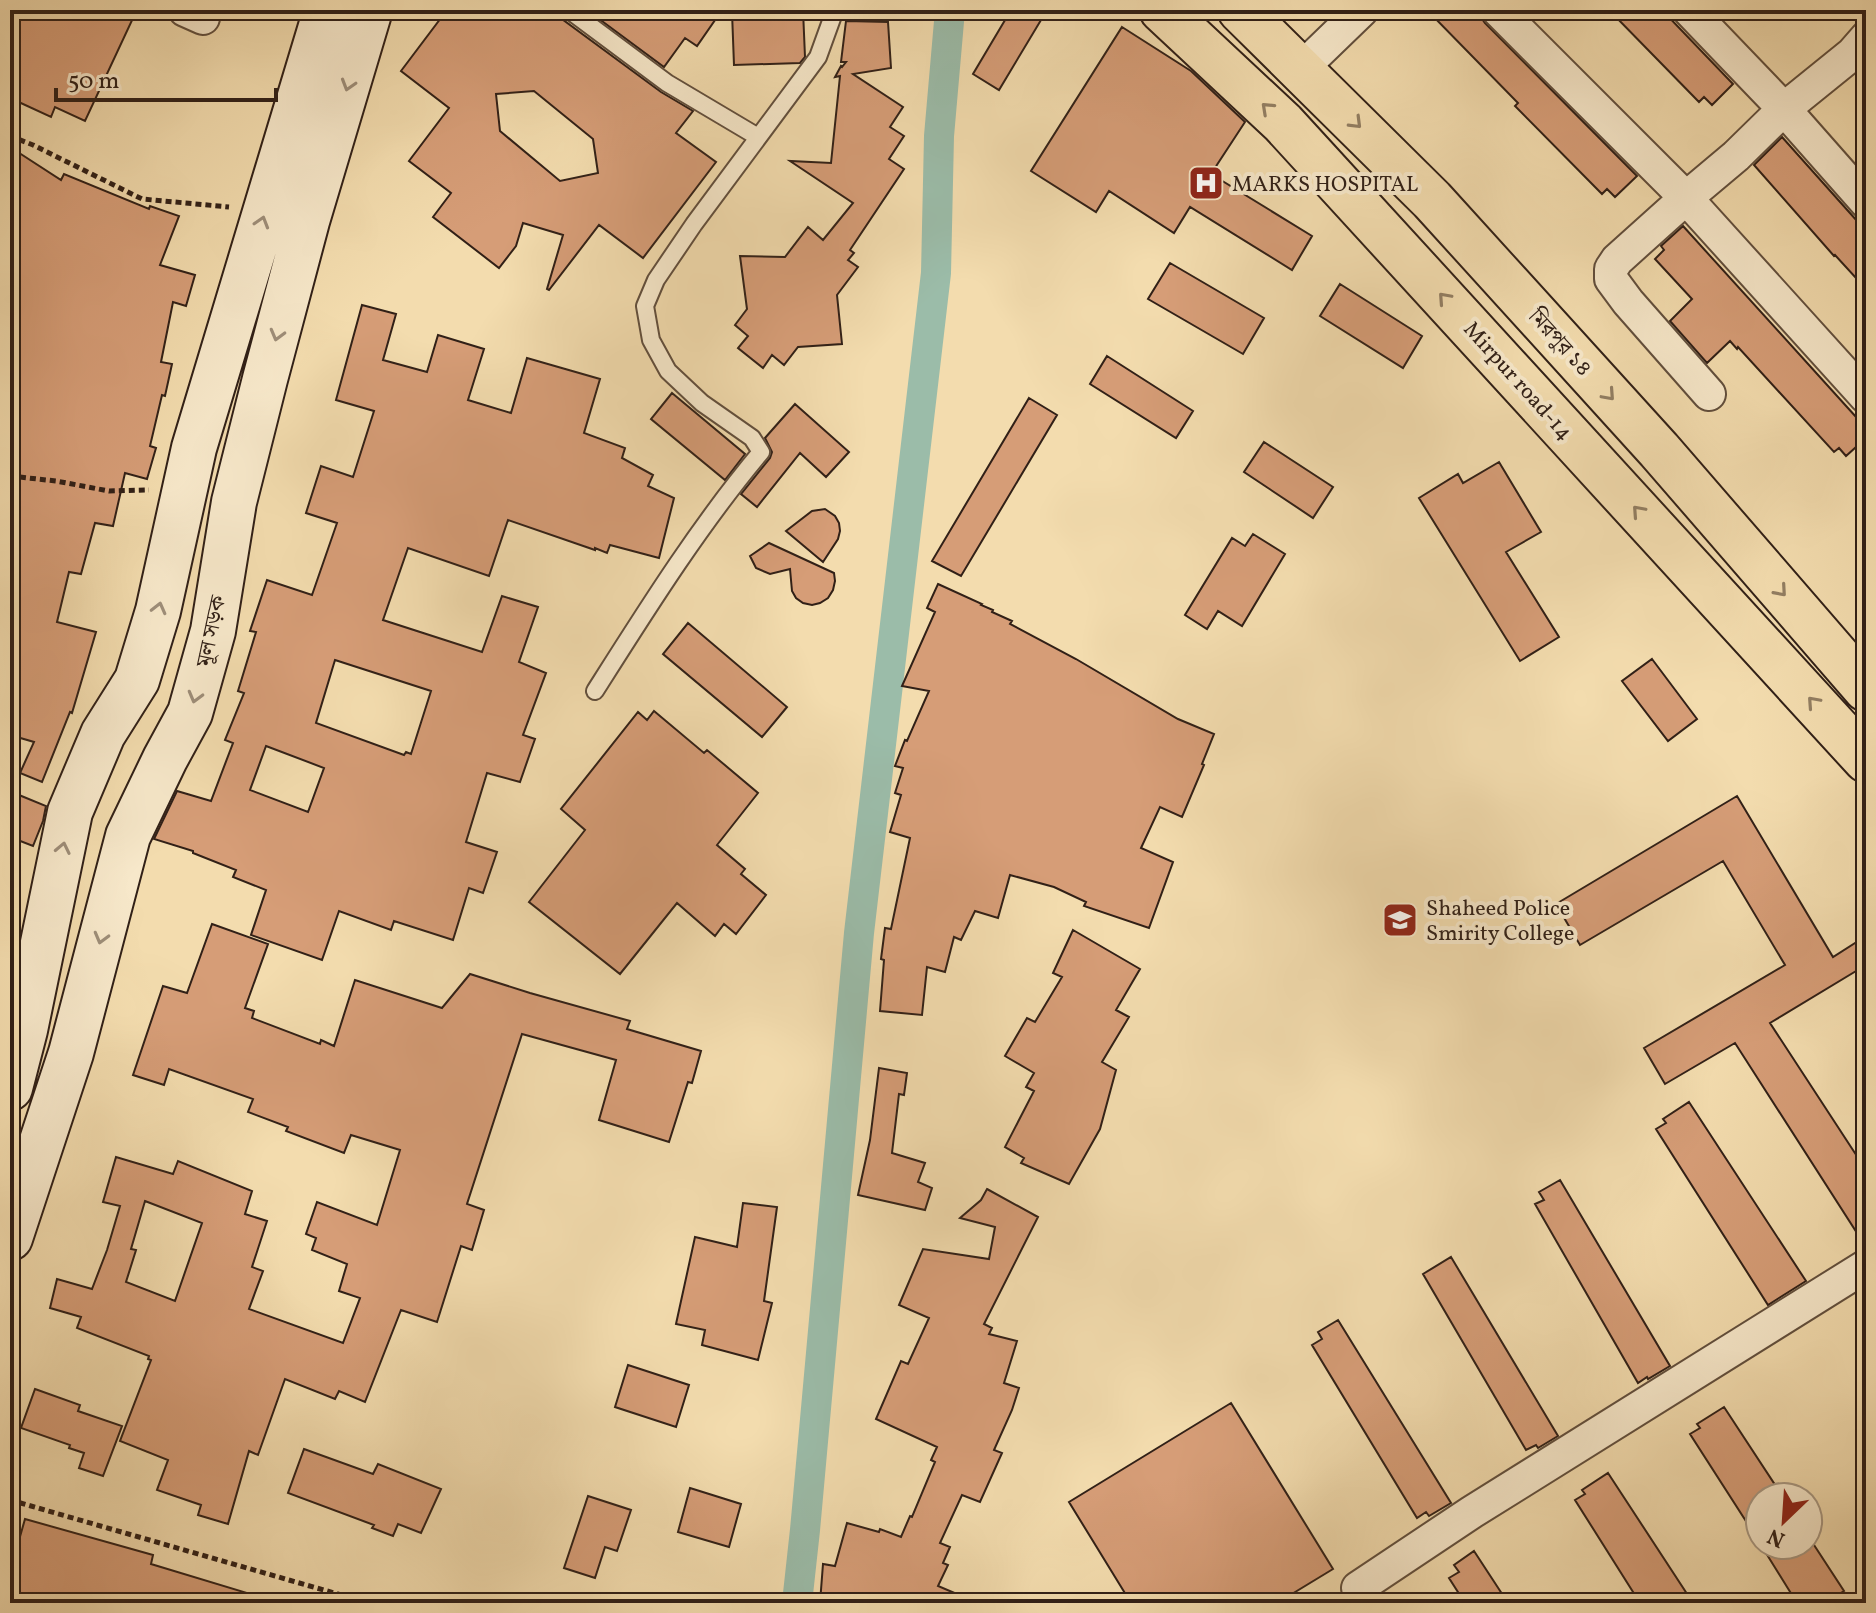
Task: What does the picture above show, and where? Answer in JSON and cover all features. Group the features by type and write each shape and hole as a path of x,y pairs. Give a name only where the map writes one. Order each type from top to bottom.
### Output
{"main road":[{"name":"Mirpur road-14","path":"1162,10 1283,123 1866,760"},
{"name":"মিরপুর ১৪","path":"1240,10 1432,200 1659,450 1866,689"}],"street":[{"path":"10,1088 70,812 103,734 137,680 158,611 194,448 326,10"},
{"name":"মূল সড়ক","path":"10,1238 71,1053 128,836 190,713 213,631 234,502 265,379 307,221 370,10"},
{"path":"1301,69 1362,10"},
{"path":"1498,10 1686,198 1866,397"},
{"path":"1689,10 1784,109 1866,202"},
{"path":"1709,394 1628,302 1611,279 1611,269 1617,260 1736,156 1784,109 1852,54 1866,38"},
{"path":"103,734 165,759"},
{"path":"1358,1588 1472,1512 1866,1266"}],"lane":[{"path":"569,10 667,83 758,137"},
{"path":"595,691 650,604 734,483 761,452 752,438 702,403 668,371 651,340 645,306 656,280 694,224 818,57 835,10"}],"path":[{"path":"10,136 142,199 265,210"},
{"path":"10,476 109,491 186,488"},
{"path":"10,1500 369,1603"}],"building":[{"path":"14,10 121,10 134,16 85,121 55,107 51,117 10,98 10,19"},
{"path":"447,10 558,10 562,19 661,92 693,111 676,133 716,162 643,258 599,225 549,290 563,235 523,223 516,246 499,268 433,217 451,193 409,161 449,108 401,71","holes":["534,91 593,139 598,173 560,181 500,131 496,94"]},
{"path":"587,10 722,10 697,46 685,38 664,67"},
{"path":"803,10 805,57 800,63 734,65 732,12"},
{"path":"1011,10 1047,10 999,90 973,74"},
{"path":"1427,10 1480,10 1485,23 1637,176 1615,197 1607,189 1602,194"},
{"path":"1609,10 1662,10 1733,84 1712,105 1704,97 1699,102"},
{"path":"846,21 888,22 891,68 853,74 903,107 890,127 904,136 889,159 904,169 850,250 854,253 848,260 858,267 837,295 842,344 798,347 784,365 772,355 763,368 738,348 748,336 735,325 747,309 740,256 785,257 808,227 823,240 853,203 790,161 831,163 840,76 835,77 846,62 841,62"},
{"path":"1122,27 1191,71 1245,122 1211,174 1312,236 1292,270 1190,207 1174,233 1109,191 1096,212 1031,171"},
{"path":"1782,137 1866,231 1866,289 1754,165"},
{"path":"10,147 61,180 64,174 149,209 150,206 179,216 160,265 195,275 186,306 173,302 161,362 172,364 150,446 156,448 147,479 125,473 113,526 95,523 81,574 69,572 57,622 96,632 72,713 42,782 20,773 34,742 10,735"},
{"path":"1683,226 1866,428 1866,438 1846,456 1839,448 1834,452 1738,347 1730,341 1707,363 1670,321 1692,299 1655,259 1664,250 1661,246"},
{"path":"1170,263 1264,318 1243,354 1148,299"},
{"path":"1340,284 1422,336 1403,368 1320,316"},
{"path":"362,305 396,314 383,360 427,372 438,335 484,349 468,400 511,413 527,358 600,379 584,433 625,448 622,458 653,475 648,486 674,498 659,558 610,545 607,553 595,550 508,520 489,576 408,548 383,620 482,652 502,596 538,607 519,662 546,673 523,735 535,739 520,782 487,773 466,842 497,852 483,893 469,888 453,940 394,921 391,930 339,911 322,960 251,935 266,890 233,877 236,870 193,851 154,839 177,791 211,801 233,743 225,740 244,693 238,691 256,632 250,631 267,580 312,595 337,523 306,513 321,466 353,477 374,411 336,400","holes":["335,660 431,691 411,754 406,752 404,755 316,723","266,746 324,768 308,812 250,790"]},
{"path":"1107,356 1193,411 1176,438 1090,384"},
{"path":"672,393 745,454 725,480 651,419"},
{"path":"1029,398 1057,415 961,576 932,561"},
{"path":"795,404 849,452 826,477 800,453 757,507 741,494 770,458 772,452 765,438"},
{"path":"1264,442 1333,487 1313,518 1244,472"},
{"path":"1499,462 1541,532 1506,552 1559,637 1520,661 1419,498 1458,474 1463,483"},
{"path":"825,509 835,516 840,531 823,562 786,531 812,511"},
{"path":"1253,534 1285,554 1242,626 1218,611 1207,629 1185,615 1232,538 1245,546"},
{"path":"769,543 834,573 833,590 828,598 812,605 803,603 792,591 790,569 770,574 756,568 750,556"},
{"path":"938,584 993,610 1012,621 1010,624 1178,719 1214,734 1182,817 1160,807 1141,848 1173,862 1149,928 1084,906 1086,902 1054,887 1010,875 998,918 975,911 961,940 954,937 945,972 927,967 922,1015 880,1011 884,960 881,959 885,928 891,929 910,838 890,832 901,795 895,793 903,768 895,766 929,691 902,686 935,612 927,608"},
{"path":"688,623 787,707 762,737 663,654"},
{"path":"1652,659 1697,719 1668,741 1622,681"},
{"path":"654,711 758,793 717,845 745,869 741,874 766,895 736,934 724,924 715,936 677,903 620,974 529,902 585,830 561,809 638,712 647,720"},
{"path":"19,795 46,806 33,846 10,837 10,818"},
{"path":"1737,796 1833,957 1866,936 1866,965 1770,1023 1866,1170 1866,1247 1735,1043 1665,1084 1644,1048 1785,965 1723,861 1580,945 1556,904"},
{"path":"212,924 268,944 245,1008 254,1011 252,1018 320,1044 321,1040 334,1046 355,980 442,1008 470,974 630,1021 627,1029 701,1051 669,1142 599,1120 616,1060 522,1034 467,1204 484,1210 472,1250 461,1246 437,1322 401,1310 365,1402 339,1391 335,1399 285,1379 258,1455 249,1451 228,1524 198,1515 201,1505 157,1490 168,1460 120,1441 151,1360 149,1356 77,1328 81,1317 50,1308 57,1279 92,1289 120,1206 103,1202 116,1157 173,1174 178,1161 252,1191 245,1214 267,1221 252,1267 263,1271 249,1309 343,1343 360,1298 339,1291 347,1264 312,1250 316,1238 306,1234 317,1202 377,1225 400,1150 351,1135 344,1153 286,1131 288,1127 248,1112 253,1099 169,1069 164,1085 133,1075 163,986 187,993","holes":["145,1201 202,1223 175,1301 126,1282 136,1250 131,1249"]},
{"path":"1073,930 1140,969 1116,1010 1129,1017 1102,1062 1116,1070 1100,1129 1069,1184 1021,1163 1024,1158 1005,1147 1034,1091 1026,1087 1034,1073 1005,1056 1027,1018 1035,1022 1062,977 1053,973"},
{"path":"879,1068 907,1073 904,1095 899,1094 892,1153 925,1163 918,1182 932,1188 925,1210 858,1195 870,1140"},
{"path":"1689,1102 1806,1281 1768,1305 1656,1129 1666,1123 1663,1119"},
{"path":"1560,1180 1670,1366 1648,1379 1638,1383 1535,1204 1544,1200 1539,1192"},
{"path":"987,1189 1038,1217 984,1324 992,1328 989,1334 1017,1341 1004,1383 1019,1388 994,1450 1002,1453 980,1502 962,1495 940,1543 950,1547 943,1563 948,1565 938,1586 978,1603 820,1603 823,1564 835,1566 847,1523 879,1532 880,1529 901,1537 935,1462 931,1460 937,1447 876,1419 901,1361 908,1364 929,1318 899,1305 923,1249 989,1259 995,1227 960,1218 981,1200"},
{"path":"743,1203 777,1207 764,1301 772,1303 758,1360 702,1345 705,1330 676,1324 695,1237 737,1247"},
{"path":"1451,1257 1558,1436 1538,1448 1536,1445 1526,1450 1423,1274"},
{"path":"1338,1320 1451,1503 1429,1516 1426,1512 1417,1518 1312,1345 1322,1339 1318,1332"},
{"path":"628,1365 689,1385 676,1427 615,1407"},
{"path":"35,1389 80,1405 78,1411 122,1426 103,1476 79,1468 84,1453 21,1428"},
{"path":"1231,1403 1333,1569 1277,1603 1131,1603 1069,1502"},
{"path":"1724,1407 1773,1481 1744,1481 1744,1518 1690,1434 1700,1428 1697,1424"},
{"path":"304,1449 373,1474 378,1464 441,1489 421,1533 398,1524 393,1536 372,1528 374,1525 288,1493"},
{"path":"1608,1473 1693,1603 1640,1603 1575,1500 1585,1494 1582,1490"},
{"path":"690,1488 741,1504 729,1547 678,1532"},
{"path":"588,1496 631,1510 617,1551 605,1547 595,1578 564,1568"},
{"path":"25,1519 153,1555 151,1564 260,1597 259,1603 10,1603 10,1572"},
{"path":"1474,1551 1508,1603 1465,1603 1449,1578 1459,1572 1454,1565"},
{"path":"1824,1560 1844,1591 1824,1603 1797,1603 1771,1561"}],"waterway":[{"path":"797,1603 859,933 936,273 939,136 950,10"}],"place":[{"name":"MARKS HOSPITAL","path":"1206,183"},
{"name":"Shaheed Police Smirity College","path":"1400,920"}]}
